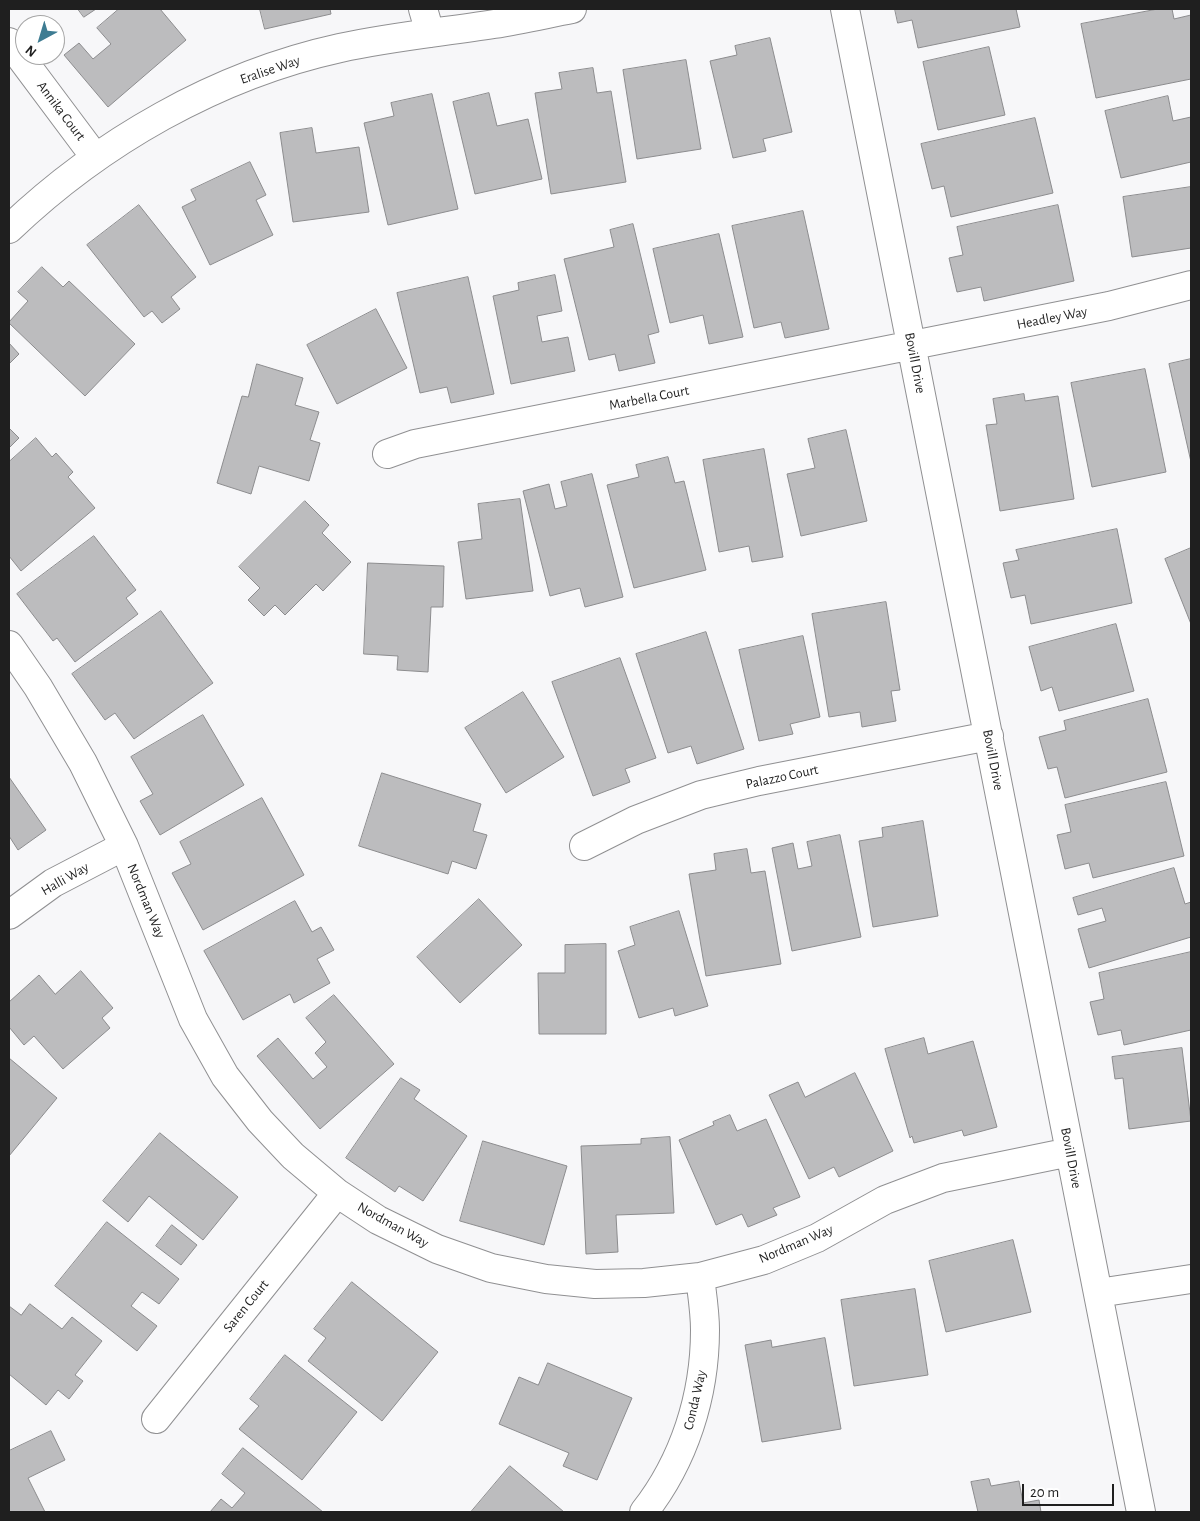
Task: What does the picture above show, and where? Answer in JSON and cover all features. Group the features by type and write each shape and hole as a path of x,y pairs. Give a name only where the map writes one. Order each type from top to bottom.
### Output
{"street":[{"name":"Eralise Way","path":"9,229 66,179 95,157 156,119 223,86 281,64 426,21 496,24 572,9"},
{"name":"Bovill Drive","path":"845,9 1141,1512"},
{"name":"Annika Court","path":"9,42 95,157"},
{"name":"Headley Way","path":"912,346 1109,306 1191,284"},
{"name":"Marbella Court","path":"387,454 415,444 912,346"},
{"name":"Nordman Way","path":"9,645 38,687 83,763 124,846 193,1019 225,1076 273,1135 337,1193 378,1220 428,1245 491,1268 546,1280 595,1284 644,1283 700,1276 764,1260 782,1253 817,1238 885,1200 943,1178 1070,1152"},
{"name":"Palazzo Court","path":"584,846 636,820 701,796 759,781 989,736"},
{"name":"Halli Way","path":"9,915 53,883 124,846"},
{"name":"Saren Court","path":"156,1419 337,1193"},
{"name":"Conda Way","path":"644,1512 675,1463 694,1417 703,1374 705,1330 700,1276"},
{"path":"1098,1293 1191,1279"}],"building":[{"path":"78,9 96,9 84,17"},
{"path":"119,9 160,9 186,40 108,107 65,56 79,43 93,59 111,44 97,28"},
{"path":"260,9 330,9 331,14 265,29"},
{"path":"895,9 1016,9 1020,27 918,48 912,20 898,23"},
{"path":"1158,9 1172,9 1174,19 1191,15 1191,79 1096,98 1081,24"},
{"path":"770,38 792,132 763,139 766,151 733,158 710,61 737,55 735,46"},
{"path":"989,47 1005,115 938,130 923,62"},
{"path":"686,60 701,149 637,159 623,70"},
{"path":"593,68 597,93 611,91 626,182 551,194 535,93 562,89 559,73"},
{"path":"489,93 497,126 528,119 542,179 475,194 453,102"},
{"path":"432,94 458,209 388,225 364,123 394,116 391,103"},
{"path":"1168,96 1173,121 1191,117 1191,162 1121,178 1105,111"},
{"path":"1035,118 1053,193 951,217 944,186 932,189 921,144"},
{"path":"312,128 316,153 359,147 369,212 293,222 280,133"},
{"path":"250,162 266,195 256,200 273,235 210,265 182,207 196,200 191,190"},
{"path":"1191,187 1191,248 1132,257 1123,197"},
{"path":"139,205 196,277 171,297 180,309 162,323 152,311 144,317 87,245"},
{"path":"1058,205 1074,281 984,301 981,287 957,292 949,258 963,255 957,227"},
{"path":"803,211 829,329 785,338 781,322 754,328 732,226"},
{"path":"633,224 659,332 648,335 655,363 619,371 615,354 589,360 564,259 614,247 610,230"},
{"path":"719,234 743,337 709,344 703,315 670,323 653,249"},
{"path":"42,267 63,287 69,281 135,344 85,396 9,323 28,301 18,292"},
{"path":"555,275 562,311 537,316 542,342 568,337 575,371 511,384 493,296 519,290 518,283"},
{"path":"468,277 494,394 451,403 447,387 420,393 397,293"},
{"path":"376,309 407,368 337,404 307,345"},
{"path":"9,343 19,354 9,364"},
{"path":"1191,359 1191,462 1169,364"},
{"path":"257,364 303,378 295,405 319,412 310,440 320,443 309,481 259,466 251,494 217,483 242,396 248,397"},
{"path":"1145,369 1166,472 1092,487 1071,383"},
{"path":"1024,394 1025,401 1058,396 1074,499 1000,511 986,425 997,424 993,399"},
{"path":"9,428 19,438 9,448"},
{"path":"846,430 867,521 801,536 787,474 815,468 808,439"},
{"path":"36,438 52,457 56,453 73,472 68,477 95,508 21,571 9,556 9,462"},
{"path":"764,449 783,557 752,562 749,546 719,552 703,460"},
{"path":"668,457 675,483 684,481 706,570 634,588 607,485 639,477 636,465"},
{"path":"592,474 623,597 585,607 580,588 550,596 523,491 549,484 555,509 567,506 561,482"},
{"path":"520,499 533,591 466,599 458,542 482,539 478,504"},
{"path":"305,501 329,525 322,533 351,562 323,591 316,584 285,615 275,605 264,616 248,600 260,588 239,567"},
{"path":"1117,529 1132,603 1031,624 1025,595 1011,598 1003,563 1019,560 1016,550"},
{"path":"94,536 136,590 126,598 138,614 75,662 57,638 53,641 17,594"},
{"path":"1191,548 1191,624 1165,559"},
{"path":"368,563 444,566 443,607 431,607 428,672 397,670 398,656 364,654"},
{"path":"886,602 900,690 891,691 896,721 862,727 860,712 829,717 812,614"},
{"path":"161,611 213,683 134,739 115,713 105,720 72,674"},
{"path":"1116,624 1134,691 1059,711 1052,687 1041,691 1029,647"},
{"path":"706,632 744,749 697,764 691,746 668,753 636,654"},
{"path":"803,636 820,717 790,724 793,734 759,741 739,650"},
{"path":"620,658 656,758 625,769 630,782 593,796 552,682"},
{"path":"523,692 564,757 506,793 465,728"},
{"path":"1148,699 1167,772 1065,798 1057,767 1048,769 1039,737 1066,730 1064,721"},
{"path":"203,715 244,785 160,835 140,801 153,794 131,757"},
{"path":"382,773 481,804 473,831 487,835 476,869 452,861 448,874 359,846"},
{"path":"9,777 46,830 18,850 9,836"},
{"path":"1166,782 1184,856 1093,878 1089,863 1065,869 1057,835 1071,832 1065,805"},
{"path":"262,798 304,875 203,930 172,873 191,864 180,842"},
{"path":"923,821 938,916 873,927 859,841 883,837 882,828"},
{"path":"840,835 861,937 792,951 772,848 793,843 798,869 812,866 807,842"},
{"path":"747,849 751,873 765,871 781,964 706,976 689,874 716,870 714,854"},
{"path":"1174,868 1185,904 1191,902 1191,937 1089,968 1078,929 1106,921 1102,908 1078,915 1073,898"},
{"path":"479,899 522,945 460,1003 417,957"},
{"path":"295,901 312,932 321,927 334,950 317,959 330,983 294,1003 290,994 243,1020 204,951"},
{"path":"679,911 708,1006 675,1016 673,1008 639,1018 618,951 635,945 630,927"},
{"path":"606,944 606,1034 539,1034 538,973 565,973 565,945"},
{"path":"1191,952 1191,1030 1124,1045 1121,1030 1098,1035 1090,1002 1104,999 1099,973"},
{"path":"81,971 113,1008 102,1018 110,1028 63,1069 34,1036 24,1045 9,1027 9,1002 39,975 55,994"},
{"path":"334,995 394,1064 320,1129 257,1056 278,1038 313,1079 327,1067 315,1053 326,1042 306,1018"},
{"path":"924,1038 928,1054 973,1041 997,1127 964,1136 962,1130 914,1143 912,1136 910,1138 885,1049"},
{"path":"1182,1048 1191,1121 1129,1129 1123,1078 1115,1079 1112,1057"},
{"path":"9,1058 57,1098 9,1156"},
{"path":"855,1073 893,1151 839,1177 834,1167 809,1179 769,1095 798,1082 805,1097"},
{"path":"401,1078 420,1090 414,1099 467,1136 423,1201 399,1186 395,1192 346,1158"},
{"path":"730,1115 737,1131 766,1119 800,1197 773,1208 777,1215 748,1227 742,1214 716,1225 679,1140 714,1125 713,1122"},
{"path":"160,1133 238,1197 203,1240 149,1196 128,1222 103,1201"},
{"path":"670,1137 674,1213 616,1215 618,1252 586,1254 581,1146 641,1144 641,1139"},
{"path":"483,1141 567,1166 544,1245 460,1221"},
{"path":"107,1222 179,1279 159,1304 142,1292 131,1306 157,1326 137,1351 55,1286"},
{"path":"172,1225 197,1245 181,1265 156,1246"},
{"path":"1013,1240 1031,1312 946,1332 929,1261"},
{"path":"352,1282 438,1352 382,1421 308,1361 326,1338 314,1329"},
{"path":"915,1289 928,1375 854,1386 841,1300"},
{"path":"30,1304 62,1329 72,1317 102,1341 75,1375 83,1381 69,1399 58,1390 46,1405 9,1374 9,1306 21,1315"},
{"path":"825,1338 841,1429 762,1442 745,1345 771,1340 772,1347"},
{"path":"285,1355 357,1412 302,1480 239,1429 259,1406 250,1399"},
{"path":"548,1363 632,1398 597,1480 563,1466 569,1453 499,1424 519,1377 538,1385"},
{"path":"51,1431 65,1460 28,1478 45,1512 9,1512 9,1451"},
{"path":"243,1448 323,1512 210,1512 221,1499 232,1508 245,1493 222,1474"},
{"path":"510,1466 564,1512 471,1512"},
{"path":"989,1479 991,1486 1019,1481 1023,1503 1039,1500 1041,1512 978,1512 971,1482"}]}
